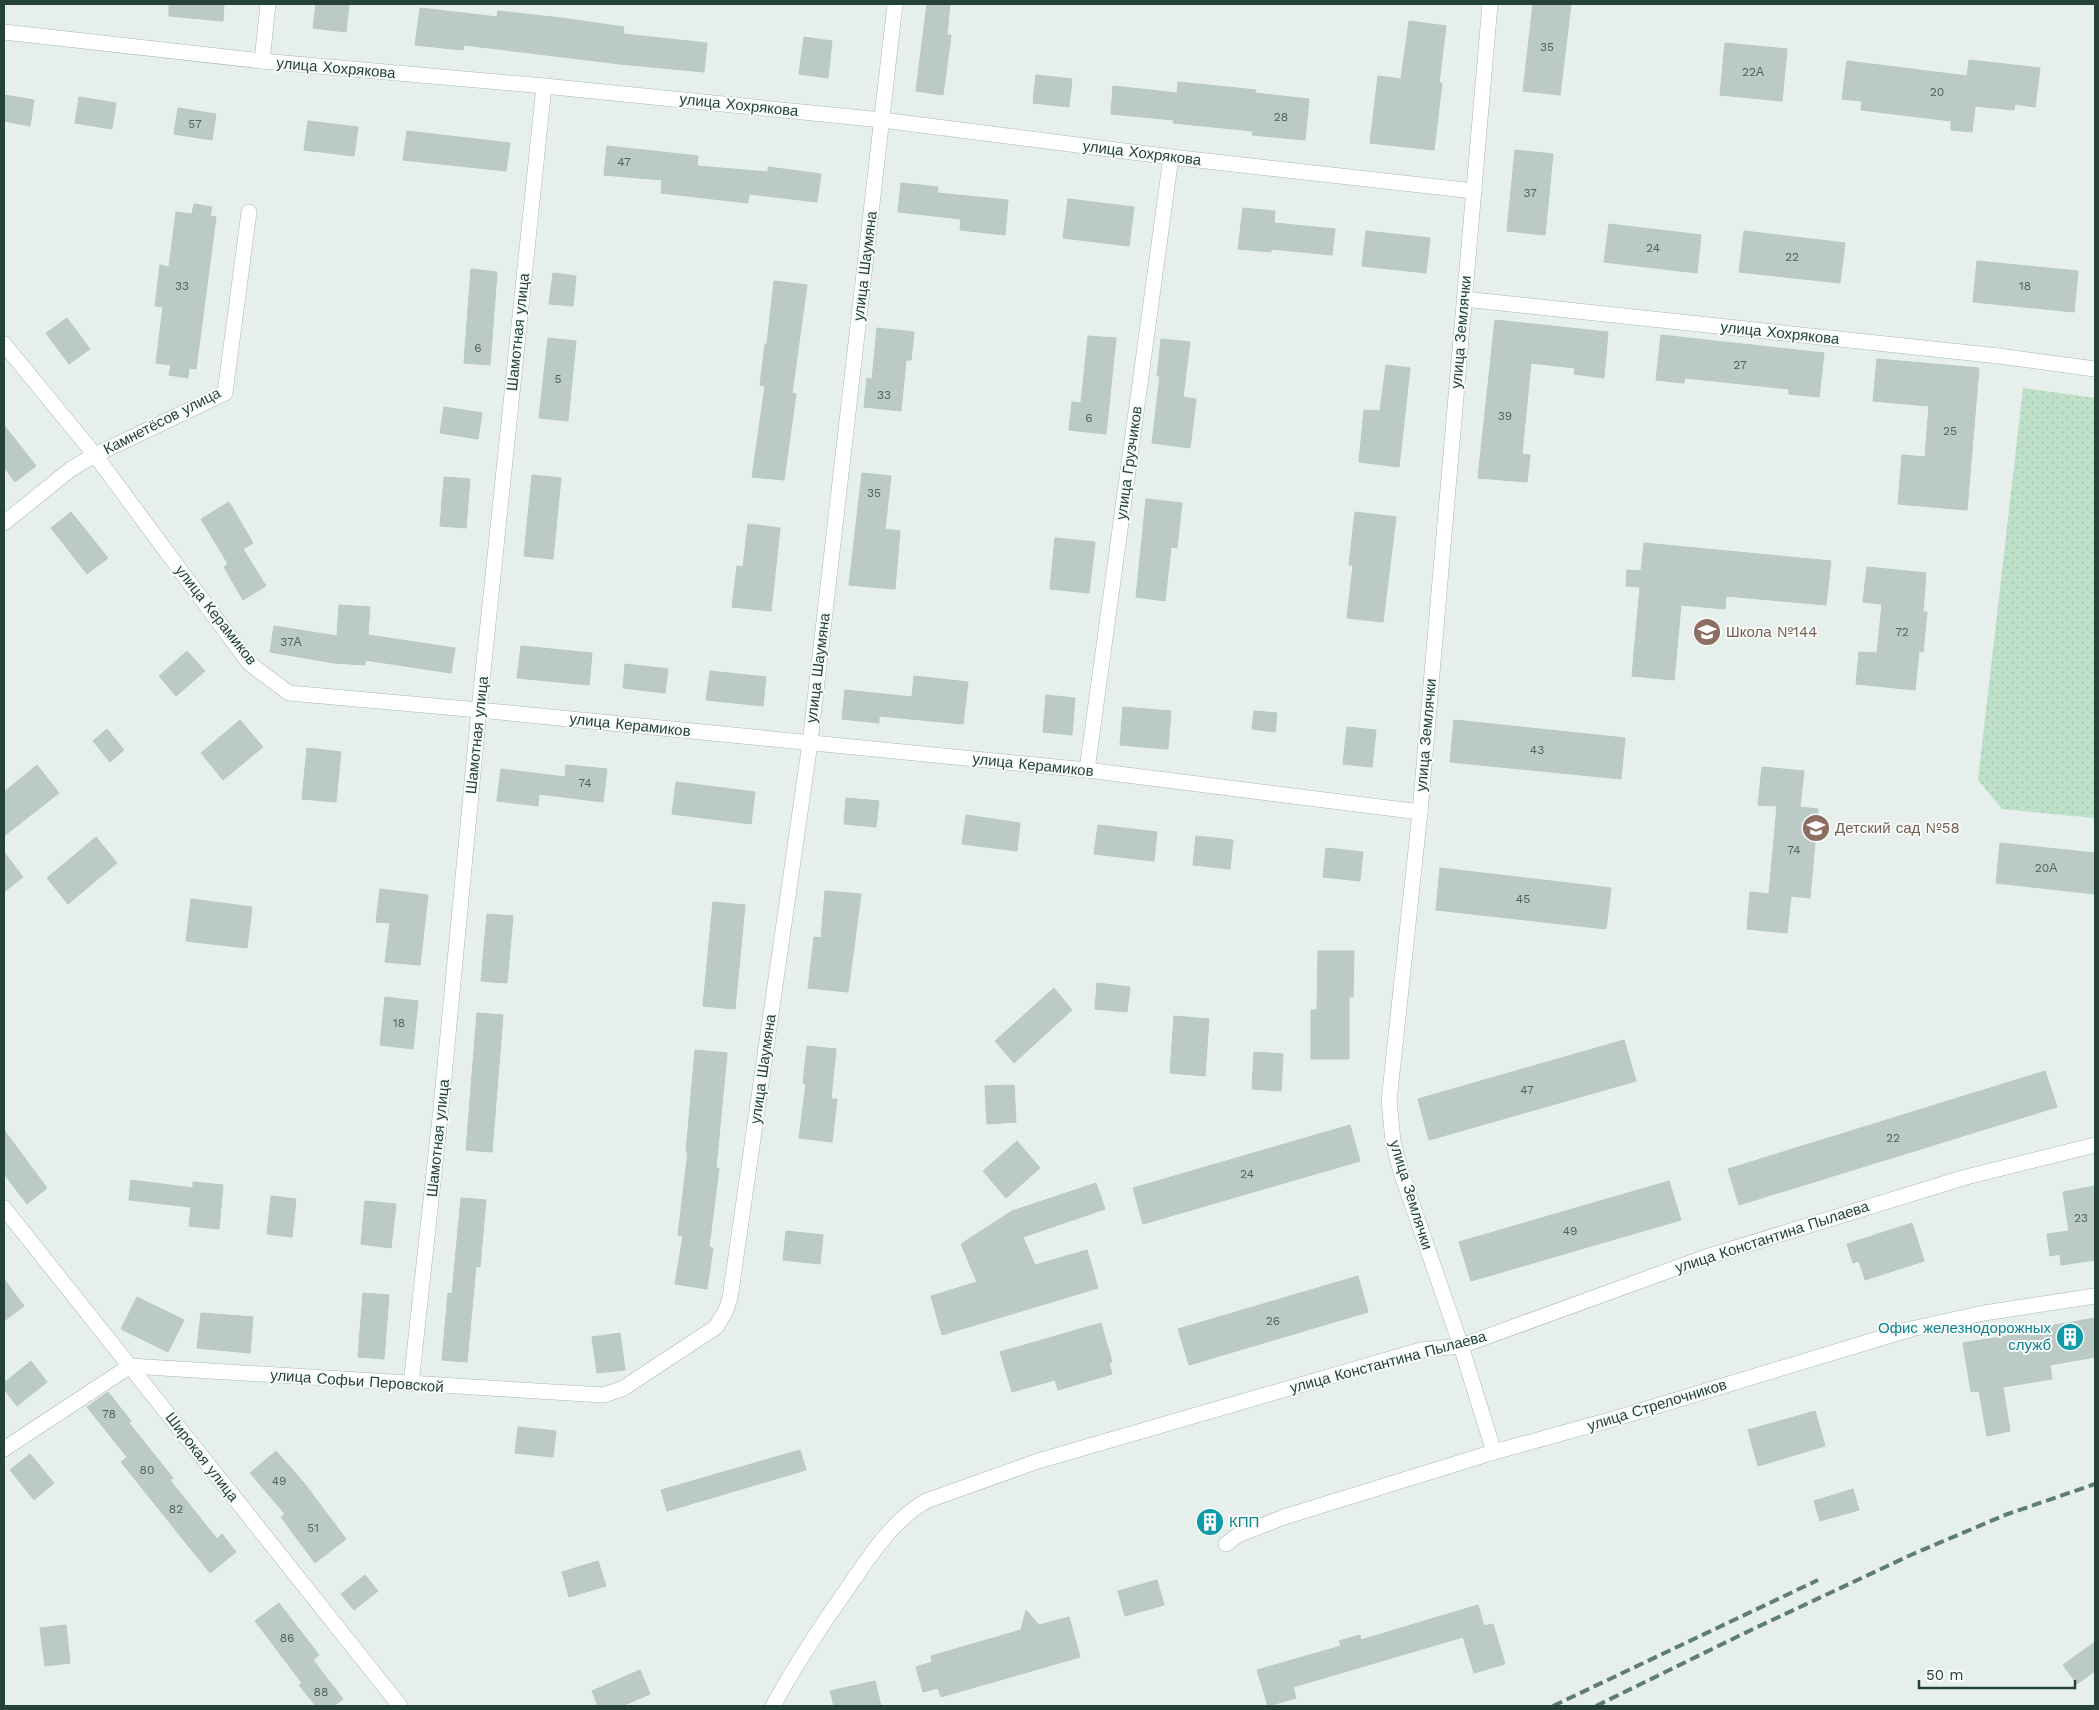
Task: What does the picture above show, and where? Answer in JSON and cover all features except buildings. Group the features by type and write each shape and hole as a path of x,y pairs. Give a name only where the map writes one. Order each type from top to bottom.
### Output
{"street":[{"path":"262,61 268,4"},
{"name":"улица Шаумяна","path":"716,1327 726,1310 730,1298 810,743 895,4"},
{"name":"улица Землячки","path":"1490,4 1420,812 1389,1101 1400,1169 1461,1346 1494,1452"},
{"name":"улица Хохрякова","path":"4,32 262,61 544,86 882,120 1172,157 1474,191"},
{"name":"Шамотная улица","path":"411,1384 442,1098 479,710 544,86"},
{"name":"улица Грузчиков","path":"1087,770 1172,157"},
{"name":"Камнетёсов улица","path":"4,523 71,469 95,455 226,393 249,212"},
{"name":"улица Хохрякова","path":"1464,299 1990,355 2095,369"},
{"name":"улица Керамиков","path":"4,344 95,455 250,663 289,693 1087,770 1420,812"},
{"name":"улица Константина Пылаева","path":"773,1706 816,1635 872,1553 909,1511 926,1501 1038,1461 1146,1428 1421,1350 1461,1346 1706,1256 1966,1177 2095,1145"},
{"name":"Широкая улица","path":"4,1208 400,1706"},
{"name":"улица Стрелочников","path":"1226,1544 1238,1535 1258,1526 1494,1452 1617,1418 1911,1329 1984,1313 2095,1296"},
{"name":"улица Софьи Перовской","path":"130,1366 590,1395 614,1393 716,1327"},
{"path":"4,1449 130,1366"}],"green space":[{"path":"2023,388 2095,398 2095,818 2002,809 1978,780"}],"railway":[{"path":"1596,1706 1753,1629 1913,1554 2005,1515 2095,1484"},
{"path":"1553,1706 1818,1580"}],"place":[{"name":"Школа №144","path":"1707,632"},
{"name":"Детский сад №58","path":"1816,828"},
{"name":"Офис железнодорожных служб","path":"2070,1337"},
{"name":"КПП","path":"1210,1522"}]}
